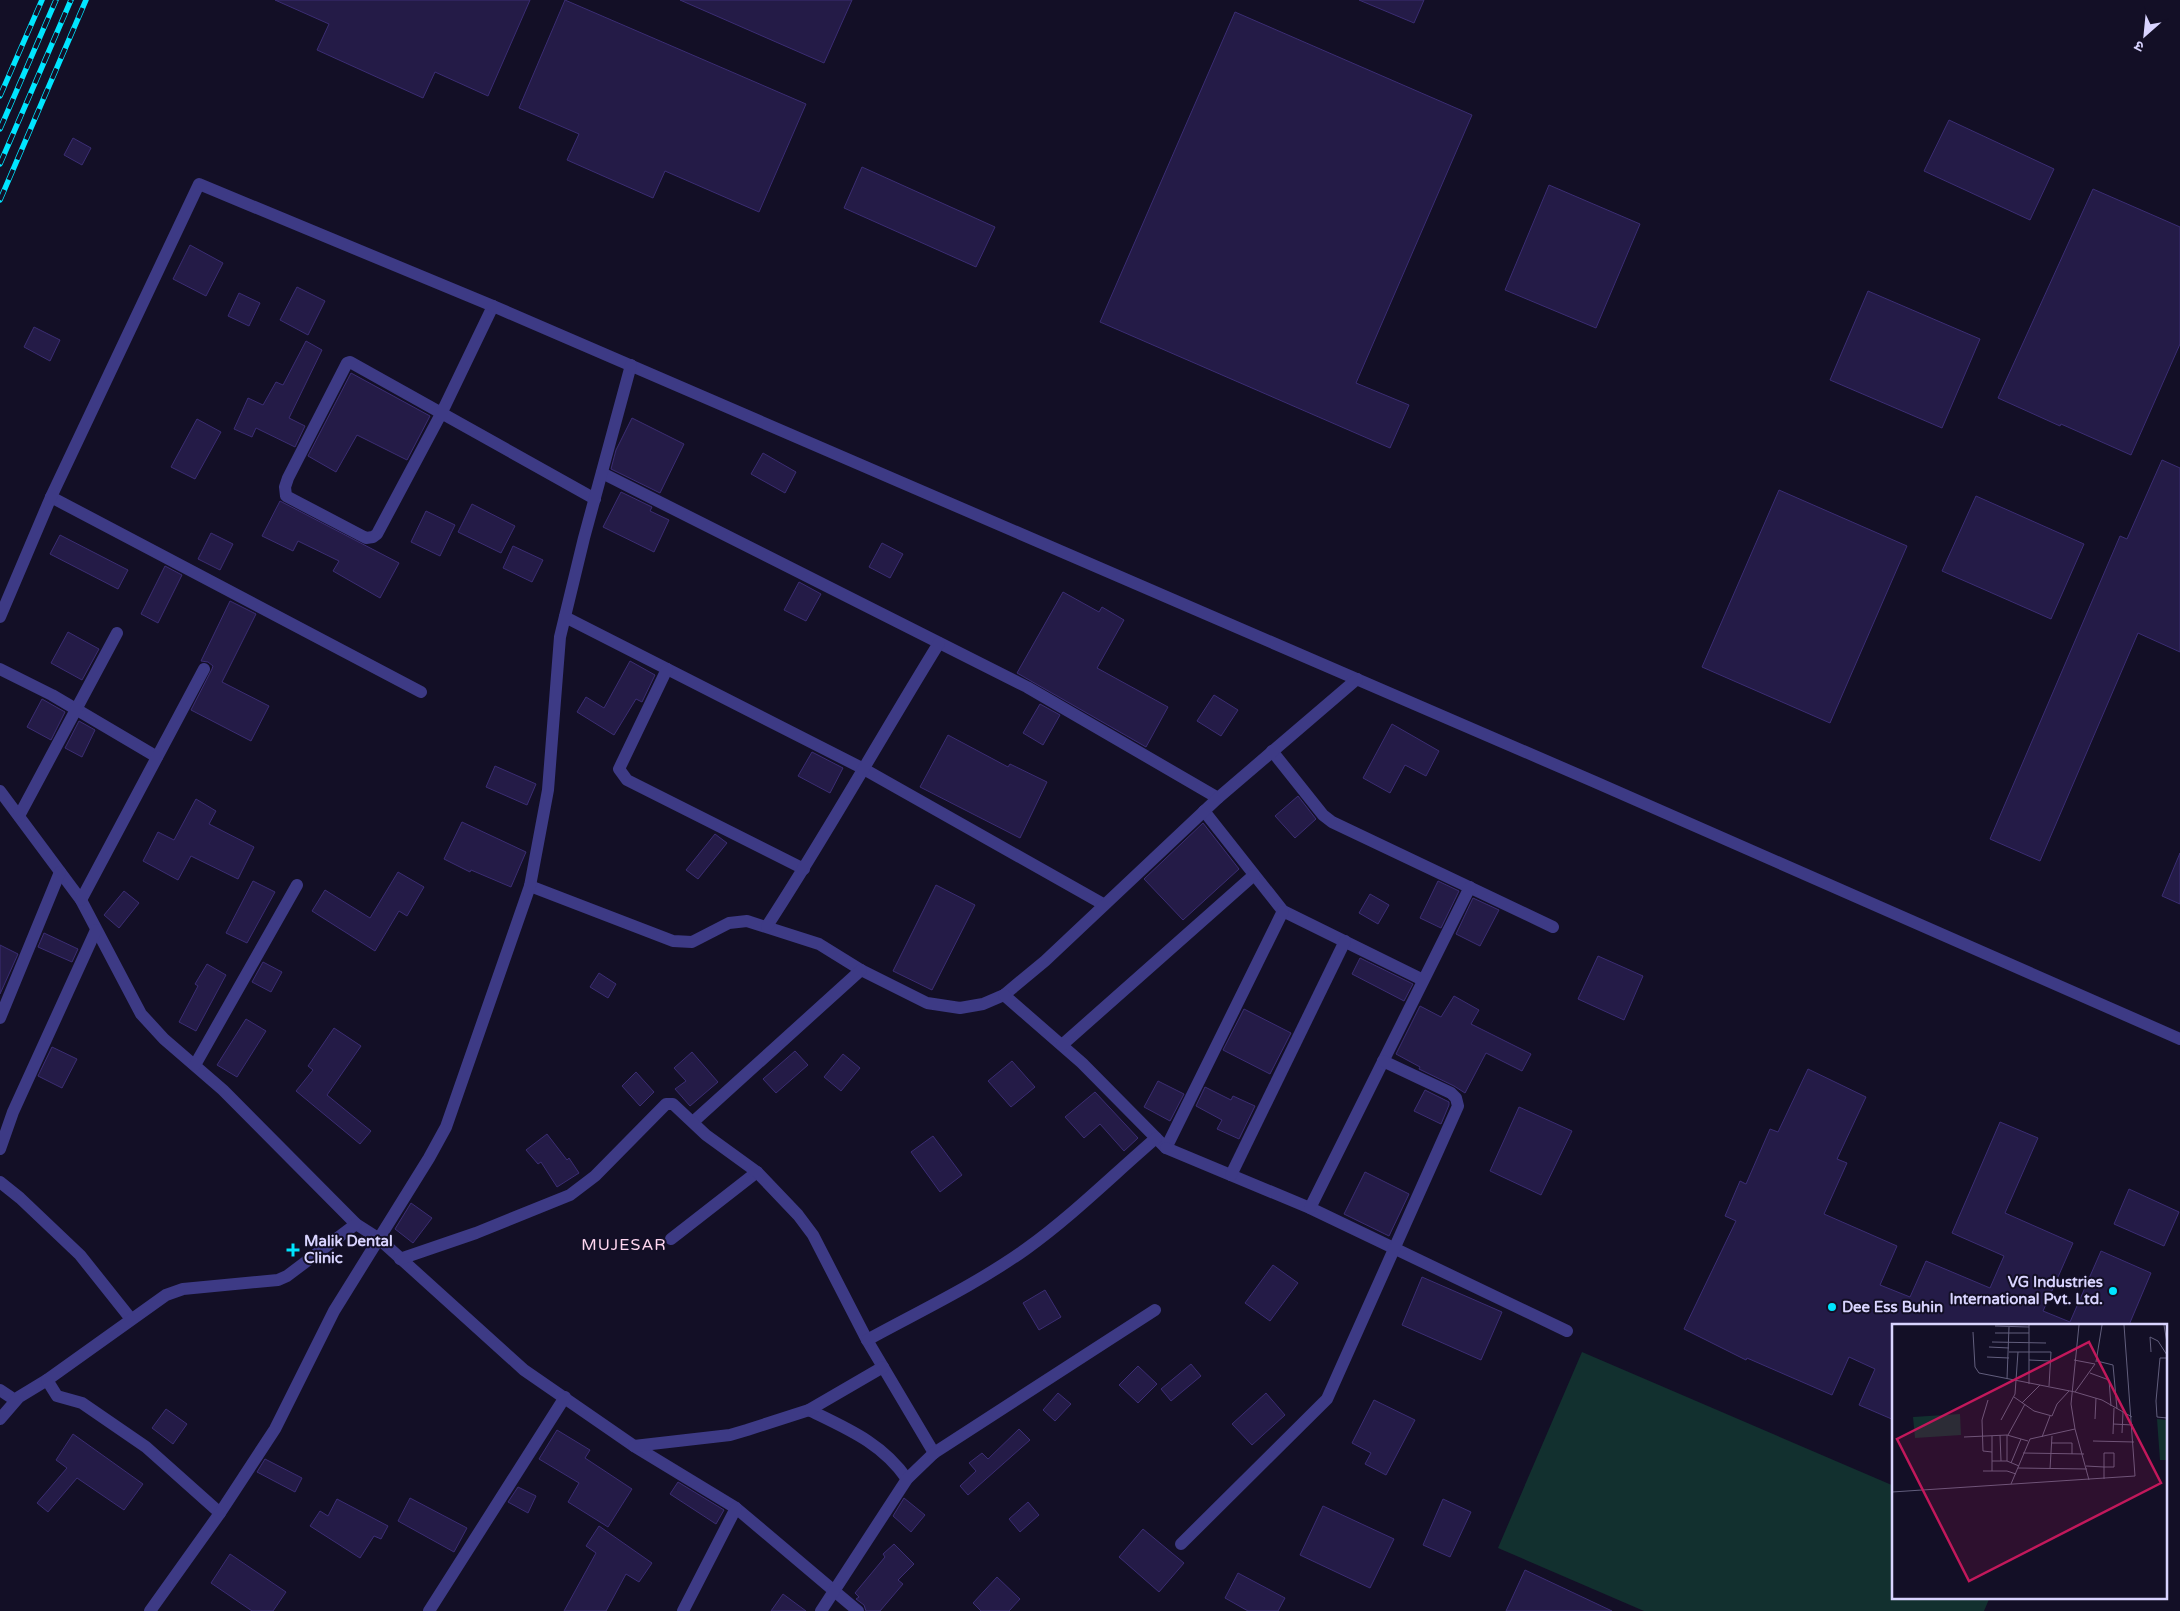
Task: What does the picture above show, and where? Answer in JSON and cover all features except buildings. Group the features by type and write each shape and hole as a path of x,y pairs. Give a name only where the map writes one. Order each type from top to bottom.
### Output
{"street":[{"path":"0,617 51,497 199,184 631,365 1358,679 2180,1039"},
{"path":"493,306 442,412 380,529 373,537 366,538 286,496 285,487 288,478 347,363 355,363 442,412 595,499"},
{"path":"150,1611 220,1513 276,1429 334,1311 429,1158 446,1126 530,886 548,790 560,637 631,365"},
{"path":"602,473 1027,687 1218,798"},
{"path":"51,497 421,692"},
{"path":"565,617 862,768 1104,904"},
{"path":"19,816 117,633"},
{"path":"766,926 804,870 862,768 939,643"},
{"path":"0,669 77,709 157,756"},
{"path":"81,900 204,669"},
{"path":"667,669 619,769 622,774 627,780 804,870"},
{"path":"530,886 673,941 692,942 729,923 747,921 819,944 861,970 927,1003 960,1008 983,1004 1004,995 1045,962 1104,904 1218,798 1358,679"},
{"path":"1272,751 1323,815 1332,822 1553,927"},
{"path":"0,791 81,900 141,1014 164,1039 223,1090 356,1224 378,1238 524,1370 634,1446 736,1508 858,1611"},
{"path":"1204,811 1283,911 1423,980"},
{"path":"0,1018 60,872"},
{"path":"1062,1045 1254,875"},
{"path":"195,1065 297,885"},
{"path":"1310,1208 1470,887"},
{"path":"1166,1148 1283,911"},
{"path":"0,1149 12,1112 96,930"},
{"path":"1231,1175 1345,941"},
{"path":"693,1122 861,970"},
{"path":"1004,995 1062,1045 1166,1148 1310,1208 1567,1331"},
{"path":"1181,1544 1327,1399 1340,1374 1393,1248 1458,1106 1456,1098 1451,1093 1382,1061"},
{"path":"400,1259 476,1233 570,1195 595,1176 666,1104 673,1104 719,1145 757,1172 798,1215 813,1235 868,1340 934,1453"},
{"path":"868,1340 989,1273 1025,1250 1059,1223 1156,1138"},
{"path":"671,1239 757,1172"},
{"path":"0,1182 20,1198 80,1255 131,1319"},
{"path":"0,1419 15,1400 47,1380 131,1319 174,1291 278,1280 287,1276 356,1224"},
{"path":"820,1611 907,1479 934,1453 1155,1310"},
{"path":"634,1446 730,1435 809,1410 883,1367"},
{"path":"47,1380 57,1396 82,1403 146,1447 220,1513"},
{"path":"0,1390 15,1400"},
{"path":"434,1609 565,1397"},
{"path":"809,1410 879,1448 895,1462 907,1479"},
{"path":"683,1611 736,1508"}],"green space":[{"path":"1582,1352 1892,1485 1892,1598 1990,1598 1984,1611 1644,1611 1498,1548"}],"railway":[{"path":"0,96 42,0"},
{"path":"0,129 56,0"},
{"path":"0,164 71,0"},
{"path":"0,200 86,0"}],"place":[{"name":"Malik Dental Clinic","path":"293,1250"},
{"name":"VG Industries International Pvt. Ltd.","path":"2113,1291"},
{"name":"Dee Ess Buhin","path":"1832,1307"}],"district":[{"name":"MUJESAR","path":"624,1245"}]}
